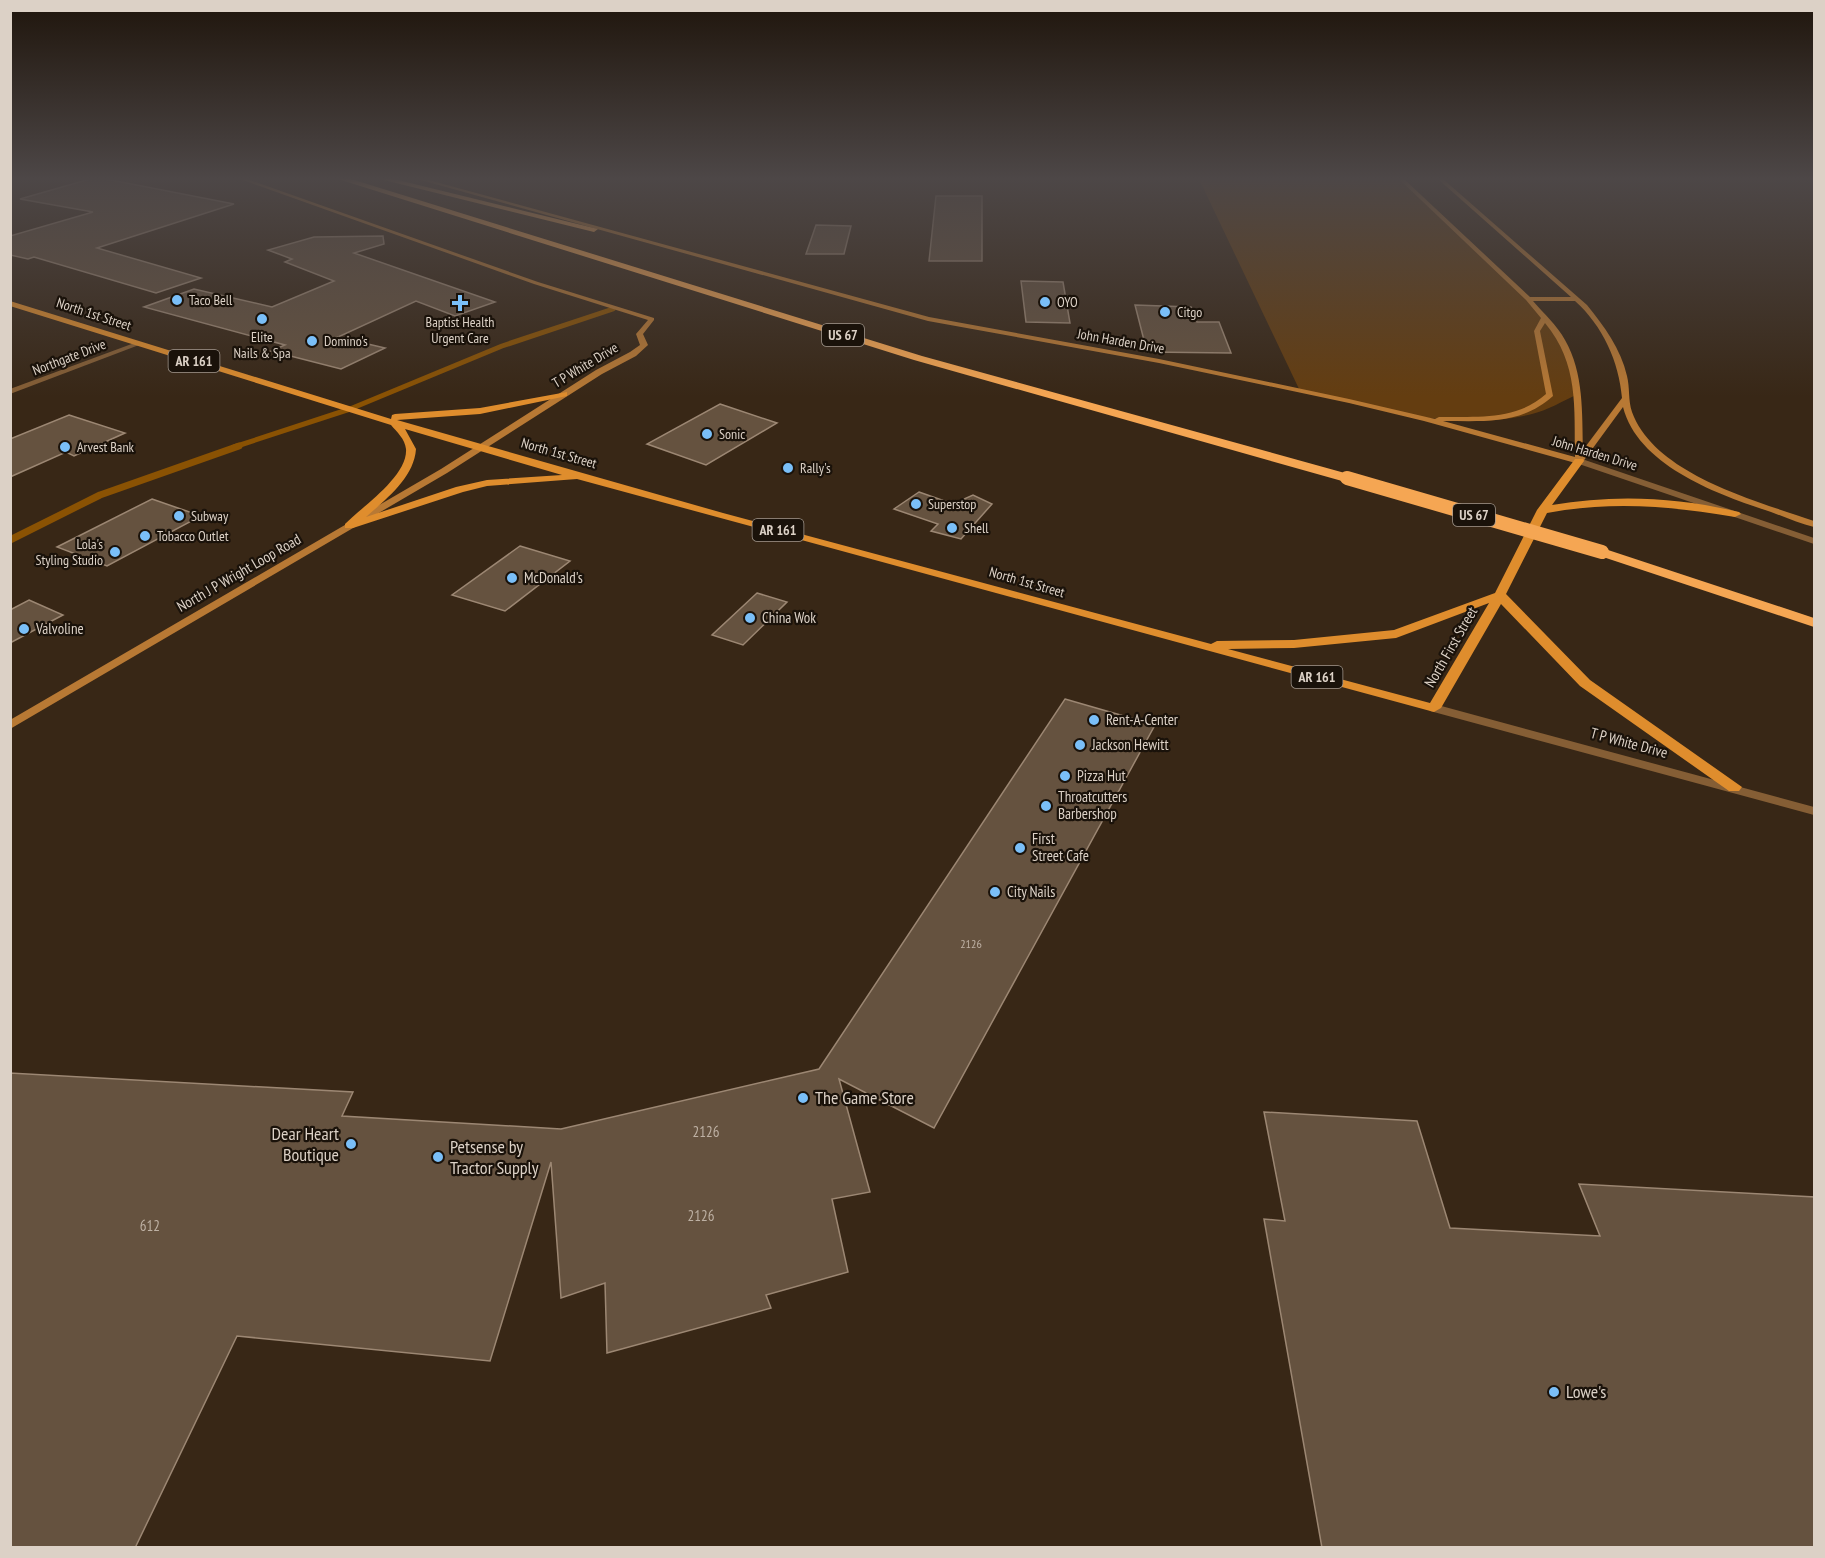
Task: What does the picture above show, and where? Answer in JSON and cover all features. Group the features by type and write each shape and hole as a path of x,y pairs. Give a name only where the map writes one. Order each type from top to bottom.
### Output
{"highway":[{"name":"US 67","path":"576,252 918,358 1603,548 1815,613"},
{"name":"US 67","path":"602,252 1349,476"},
{"name":"US 67","path":"1603,548 1815,623"}],"main road":[{"name":"T P White Drive","path":"448,252 536,283 652,319 639,334 644,345 633,354 564,394 483,447"},
{"name":"John Harden Drive","path":"678,252 928,319 1159,361 1426,419 1579,461"},
{"path":"1478,252 1545,316 1569,354 1578,394 1579,461"},
{"path":"1524,252 1578,299 1599,324 1623,373 1629,415 1658,455 1698,480 1730,495 1815,524"},
{"path":"1528,299 1578,299"},
{"name":"North 1st Street","path":"10,303 394,422 1103,619"},
{"path":"1426,419 1521,415 1540,407 1550,394 1537,331 1545,316"},
{"path":"377,417 485,412 526,405 564,394"},
{"path":"1579,461 1625,399"},
{"path":"349,526 408,469 412,452 408,439 394,422"},
{"name":"North J P Wright Loop Road","path":"10,725 483,447"},
{"name":"North First Street","path":"1103,619 1434,708 1500,595 1543,510 1579,461"},
{"path":"349,526 460,489 486,483 585,476"},
{"path":"1543,510 1609,499 1675,503 1735,514"},
{"path":"1199,645 1294,644 1396,633 1500,595 1585,683 1734,788"}],"street":[{"name":"Northgate Drive","path":"10,392 137,344"},
{"name":"John Harden Drive","path":"1579,461 1815,541"},
{"name":"T P White Drive","path":"1434,708 1734,788 1815,812"}],"shaded area":[{"path":"1234,252 1478,252 1528,299 1561,338 1578,394 1532,414 1474,421 1444,420 1386,411 1300,391"}],"building":[{"path":"10,252 110,252 201,278 156,293 34,257 28,259 10,255"},
{"path":"273,252 358,252 354,253 495,302 455,316 416,301 338,337 385,348 341,369 271,351 285,345 144,307 194,289 272,307 334,281 285,262 292,259"},
{"path":"807,252 845,252 844,254 806,254"},
{"path":"930,252 982,252 982,261 929,261"},
{"name":"OYO","path":"1021,281 1063,282 1070,323 1026,322"},
{"path":"1135,305 1191,307 1197,322 1219,322 1231,353 1147,352"},
{"name":"Sonic","path":"720,404 777,423 706,465 647,444"},
{"name":"Arvest Bank","path":"69,415 125,433 74,456 66,452 10,477 10,439"},
{"path":"919,492 953,504 973,495 992,504 961,539 931,531 938,524 894,509"},
{"path":"152,499 201,516 107,566 57,547"},
{"name":"McDonald's","path":"520,546 570,561 505,611 452,595"},
{"name":"China Wok","path":"757,593 787,602 743,645 712,635"},
{"name":"Valvoline","path":"29,600 63,615 10,643 10,610"},
{"path":"1065,699 1155,725 934,1128 839,1079 870,1192 832,1199 848,1272 766,1295 771,1308 607,1353 605,1283 561,1298 551,1162 490,1361 237,1336 135,1548 10,1548 10,1073 353,1092 342,1116 561,1129 819,1069"},
{"name":"Lowe's","path":"1264,1112 1417,1121 1450,1228 1600,1236 1579,1184 1815,1197 1815,1548 1322,1548 1264,1219 1285,1221"}],"waterway":[{"path":"234,447 350,409 502,346 613,309"},
{"path":"10,540 100,495 239,446"}],"place":[{"name":"Taco Bell","path":"177,300"},
{"name":"OYO","path":"1045,302"},
{"name":"Baptist Health Urgent Care","path":"460,303"},
{"name":"Citgo","path":"1165,312"},
{"name":"Elite Nails & Spa","path":"262,319"},
{"name":"Domino's","path":"312,341"},
{"name":"Sonic","path":"707,434"},
{"name":"Arvest Bank","path":"65,447"},
{"name":"Rally's","path":"788,468"},
{"name":"Superstop","path":"916,504"},
{"name":"Subway","path":"179,516"},
{"name":"Shell","path":"952,528"},
{"name":"Tobacco Outlet","path":"145,536"},
{"name":"Lola's Styling Studio","path":"115,552"},
{"name":"McDonald's","path":"512,578"},
{"name":"China Wok","path":"750,618"},
{"name":"Valvoline","path":"24,629"},
{"name":"Rent-A-Center","path":"1094,720"},
{"name":"Jackson Hewitt","path":"1080,745"},
{"name":"Pizza Hut","path":"1065,776"},
{"name":"Throatcutters Barbershop","path":"1046,806"},
{"name":"First Street Cafe","path":"1020,848"},
{"name":"City Nails","path":"995,892"},
{"name":"The Game Store","path":"803,1098"},
{"name":"Dear Heart Boutique","path":"351,1144"},
{"name":"Petsense by Tractor Supply","path":"438,1157"},
{"name":"Lowe's","path":"1554,1392"}]}
